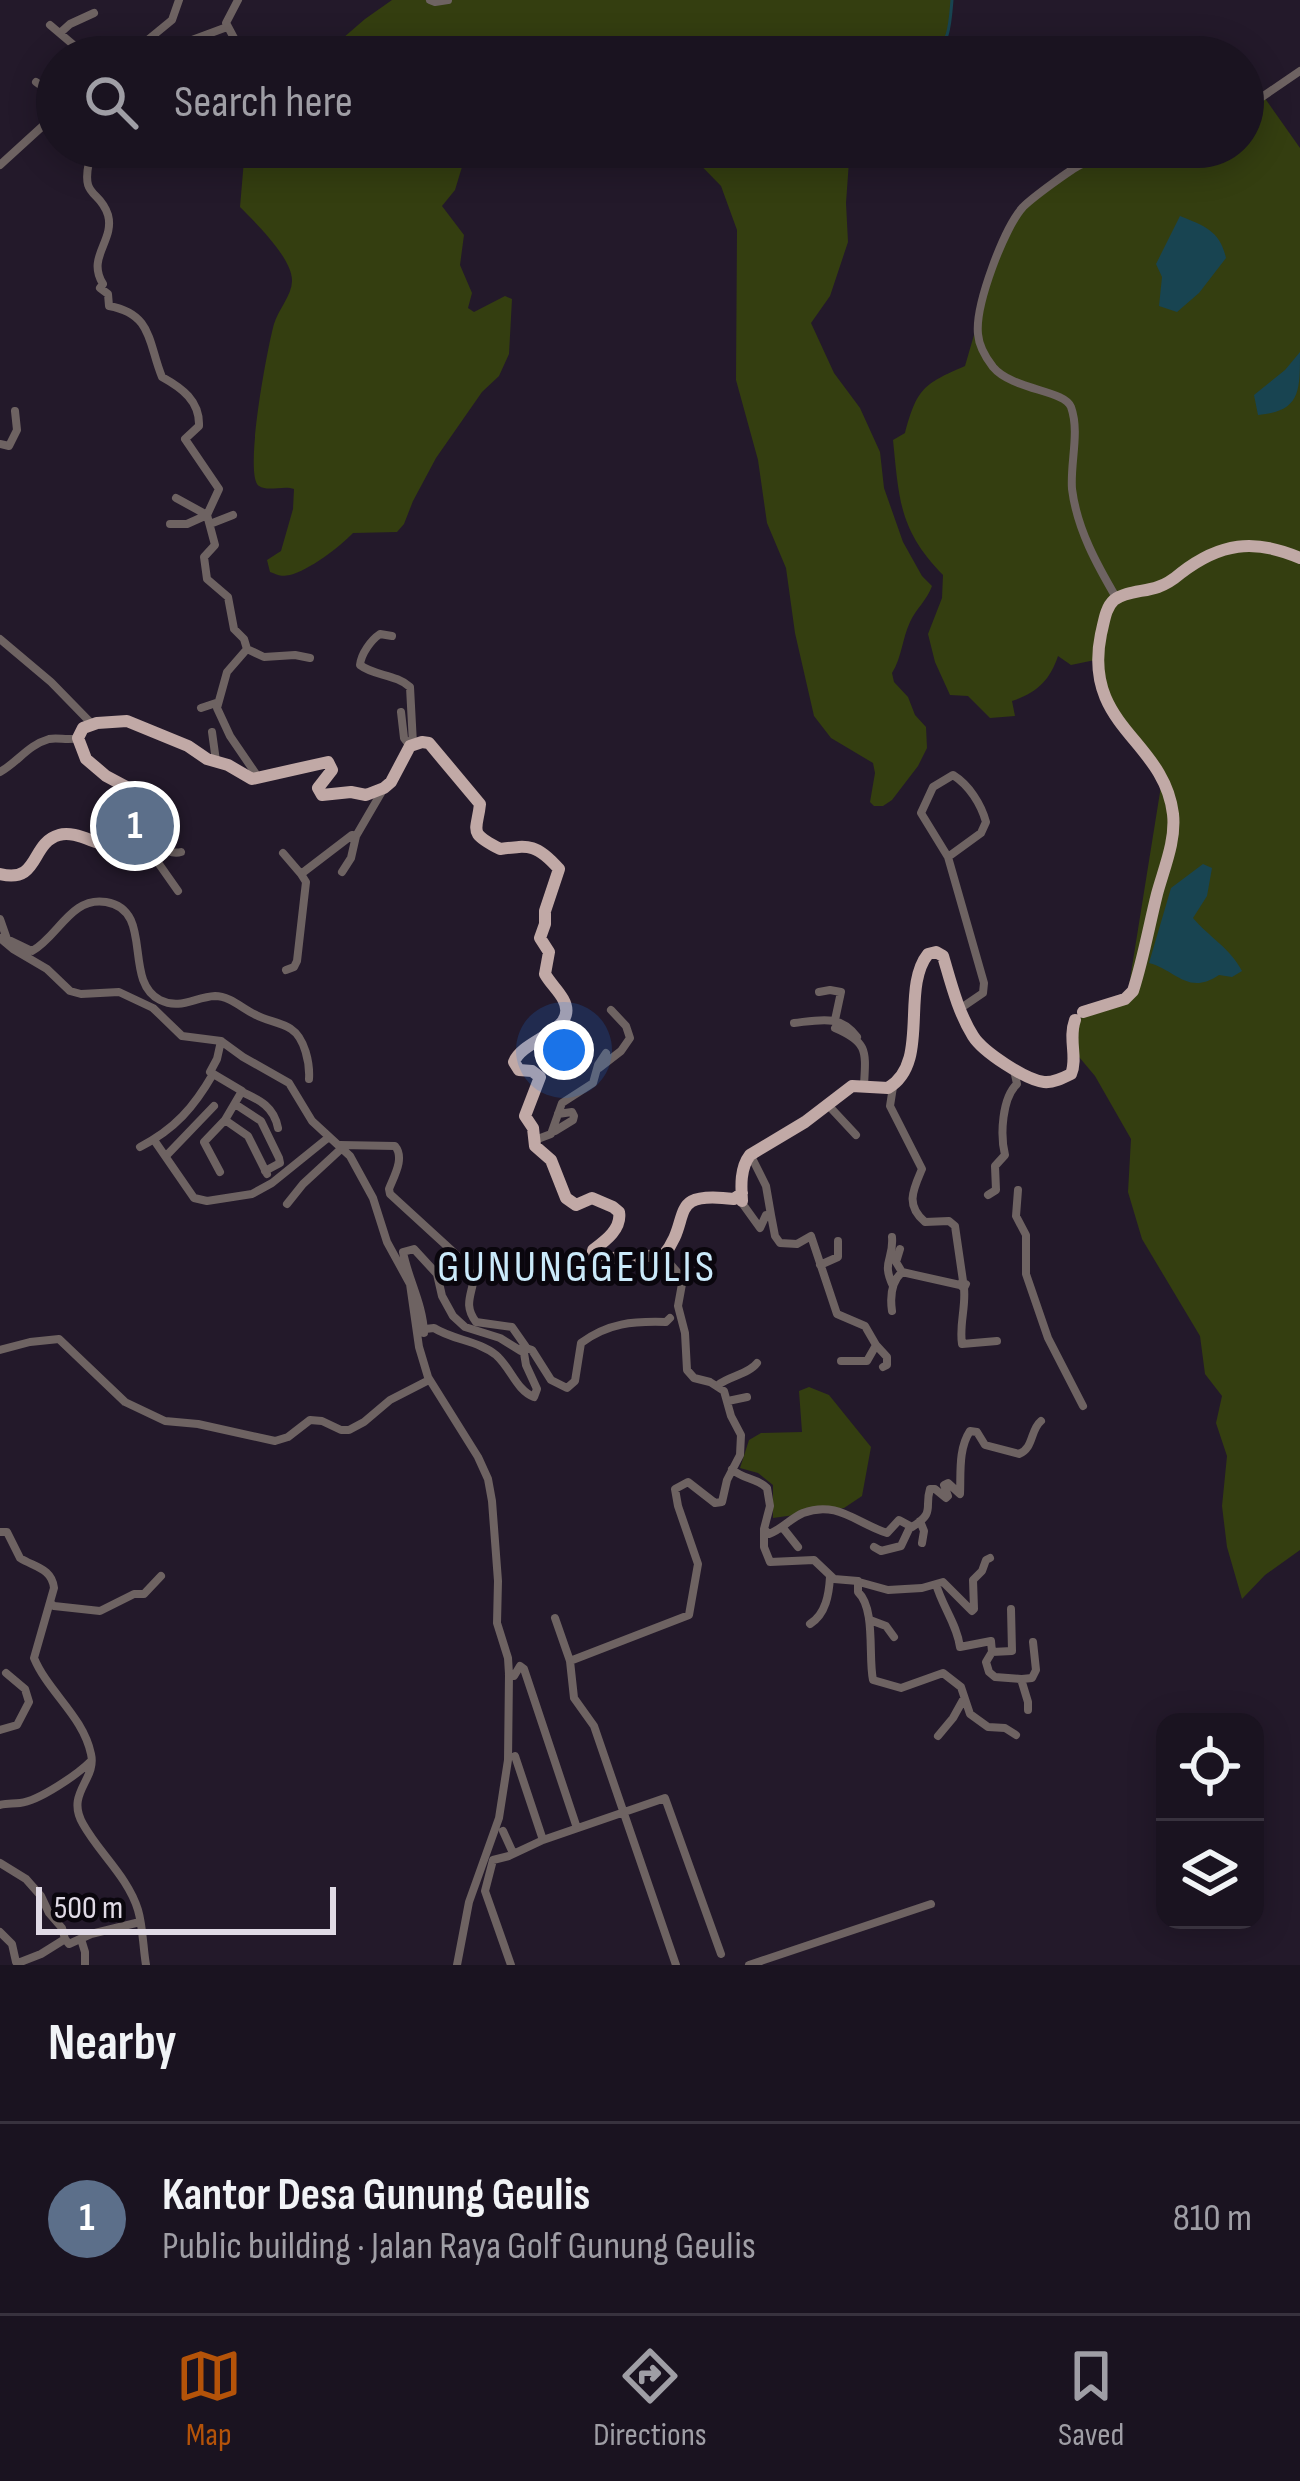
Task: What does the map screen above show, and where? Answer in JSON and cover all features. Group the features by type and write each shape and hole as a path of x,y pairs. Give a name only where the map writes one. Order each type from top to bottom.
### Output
{"main road":[{"path":"0,874 26,871 45,843 61,834 112,847 127,842 138,825 137,794 83,755 78,739 81,730 92,724 127,722 188,746 251,779 326,762 332,770 318,788 322,795 366,795 384,788 391,782 404,730 429,743 479,804 475,821 481,837 500,849 520,844 530,847 560,868 540,938 549,952 545,974 565,1003 566,1016 557,1028 520,1050 514,1061 519,1070 540,1077 525,1113 536,1148 551,1160 568,1201 576,1204 590,1198 618,1210 618,1225 592,1250 593,1257 663,1256 674,1241 686,1205 704,1197 742,1198 750,1155 806,1122 852,1086 893,1086 906,1071 919,970 928,954 943,956 976,1041 1041,1082 1073,1071 1071,1034 1077,1015 1125,999 1132,992 1173,830 1163,781 1100,687 1097,663 1107,609 1117,598 1163,586 1203,557 1235,546 1269,548 1300,558"}],"street":[{"path":"153,36 172,20 179,0"},
{"path":"234,36 226,23 238,0"},
{"path":"430,0 448,0"},
{"path":"60,33 94,14"},
{"path":"50,25 63,36"},
{"path":"203,36 227,27"},
{"path":"1264,96 1300,71"},
{"path":"0,165 36,135"},
{"path":"87,168 86,182 109,219 97,257 100,288 108,294 109,306 143,321 162,377 182,388 197,408 199,426 185,439 219,489 208,520 215,545 204,557 208,582 228,597 233,629 247,649 264,657 310,658"},
{"path":"1075,168 1025,205 1012,222 982,300 979,343 999,374 1070,404 1076,508 1089,547 1117,598"},
{"path":"0,444 9,446 15,436 15,411"},
{"path":"176,498 208,520"},
{"path":"170,524 232,514"},
{"path":"206,573 219,571"},
{"path":"392,636 375,637 360,665 410,686 404,730"},
{"path":"0,639 92,724"},
{"path":"247,649 228,669 217,703 224,725 259,778"},
{"path":"201,708 217,703"},
{"path":"212,732 216,762"},
{"path":"0,772 43,742 57,737 78,739"},
{"path":"947,857 981,833 986,822 972,794 953,775 933,787 921,813 947,857 985,988 961,1008"},
{"path":"342,872 384,788"},
{"path":"301,874 342,839 356,836"},
{"path":"127,842 152,854 178,891"},
{"path":"144,849 181,851"},
{"path":"283,853 306,882 296,965 286,970"},
{"path":"0,919 7,939 30,951 82,906 95,901 118,906 134,928 141,975 151,994 174,1004 219,996 291,1028 309,1064 309,1079"},
{"path":"0,938 47,969 70,991 117,992 153,1008 184,1037 221,1041 289,1083 312,1121 350,1156 371,1194 387,1242 409,1281 421,1332"},
{"path":"819,992 841,991 835,1024"},
{"path":"598,1068 630,1038 629,1030 611,1010"},
{"path":"794,1023 850,1028 865,1058 864,1085"},
{"path":"221,1041 210,1071 269,1107 278,1128"},
{"path":"554,1131 562,1103 593,1083 607,1052"},
{"path":"988,1196 996,1190 995,1167 1005,1154 1005,1101 1018,1084 1014,1069"},
{"path":"140,1148 195,1105 213,1074"},
{"path":"893,1086 890,1106 922,1169 911,1203 925,1222 949,1221 955,1226 965,1310 959,1327 962,1344 997,1341"},
{"path":"220,1172 204,1142 242,1092"},
{"path":"235,1103 258,1118 279,1158 280,1163 265,1171"},
{"path":"827,1104 856,1135"},
{"path":"195,1105 207,1115"},
{"path":"166,1156 214,1106"},
{"path":"535,1140 573,1120 572,1112 558,1114"},
{"path":"225,1120 248,1136 272,1183"},
{"path":"154,1140 199,1201 215,1201 248,1196 272,1183 329,1137"},
{"path":"286,1204 340,1146 397,1147 400,1158 389,1193 461,1259 474,1277 467,1303 476,1322 512,1327 537,1389 534,1397 523,1392 491,1351 434,1328 421,1332"},
{"path":"750,1155 766,1186 776,1239 797,1244 812,1235 837,1314 864,1325 887,1357 883,1367"},
{"path":"1018,1190 1016,1216 1026,1235 1026,1274 1048,1338 1083,1406"},
{"path":"742,1198 760,1228 766,1215 771,1215"},
{"path":"892,1237 886,1265 893,1286"},
{"path":"820,1264 837,1258 838,1241"},
{"path":"458,1965 469,1902 499,1818 507,1768 508,1658 496,1623 498,1561 488,1479 429,1380 417,1294 403,1252 414,1249 436,1274 442,1296 465,1328 532,1350 551,1379 567,1388 575,1381 580,1343 587,1338 623,1323 670,1318"},
{"path":"900,1249 896,1262 902,1272 962,1285"},
{"path":"663,1256 681,1279 682,1289 670,1308 670,1318"},
{"path":"892,1311 893,1286 902,1272"},
{"path":"570,1661 689,1615 698,1564 675,1489 688,1482 720,1503 740,1455 740,1430 718,1385 688,1372 678,1300"},
{"path":"670,1318 682,1321"},
{"path":"0,1350 61,1340 124,1402 145,1413 170,1423 198,1424 275,1441 310,1420 349,1430 390,1400 429,1380"},
{"path":"841,1361 867,1361 876,1345"},
{"path":"718,1385 757,1363"},
{"path":"728,1401 747,1397"},
{"path":"874,1547 881,1551 901,1546 910,1527 929,1508 930,1489 947,1498 944,1485 948,1483 960,1493 958,1470 968,1433 975,1430 985,1445 1019,1454 1027,1450 1041,1421"},
{"path":"732,1469 767,1488 770,1501 764,1547 770,1562 814,1560 830,1577 882,1590 945,1583 972,1611 973,1580 990,1558"},
{"path":"764,1529 770,1534 803,1513 831,1508 885,1533 899,1520 910,1527"},
{"path":"920,1521 922,1543"},
{"path":"783,1528 798,1547"},
{"path":"0,1532 8,1532 20,1558 52,1577 54,1588 34,1658 91,1750 91,1769 77,1797 80,1816 131,1893 146,1965"},
{"path":"50,1603 100,1610 144,1594 161,1576"},
{"path":"810,1624 820,1618 830,1594 830,1577"},
{"path":"858,1581 857,1592 865,1598 868,1619 872,1680 901,1688 942,1672 960,1686 970,1714 988,1727 1005,1728 1016,1735"},
{"path":"936,1584 960,1647 986,1640 992,1643 986,1662 991,1675 1032,1678 1034,1642"},
{"path":"992,1652 1012,1651 1011,1609"},
{"path":"555,1618 570,1661 574,1698 594,1726 676,1965"},
{"path":"868,1619 886,1626 894,1637"},
{"path":"509,1674 524,1669 577,1828"},
{"path":"0,1730 17,1725 29,1702 25,1689 5,1673"},
{"path":"1021,1679 1028,1710"},
{"path":"938,1736 964,1699"},
{"path":"514,1756 543,1840"},
{"path":"0,1805 23,1802 51,1790 92,1760"},
{"path":"511,1965 485,1894 493,1860 664,1798 721,1954"},
{"path":"503,1831 513,1853"},
{"path":"488,1849 497,1857"},
{"path":"0,1863 40,1894 69,1943 140,1922"},
{"path":"749,1965 931,1904"},
{"path":"0,1932 11,1944 16,1964 65,1939"},
{"path":"81,1939 85,1965"}],"green space":[{"path":"392,0 952,0 947,36 345,36"},
{"path":"1264,97 1300,148 1300,1550 1242,1599 1227,1547 1222,1506 1227,1456 1216,1423 1222,1396 1205,1374 1200,1336 1142,1239 1128,1192 1131,1139 1095,1076 1069,1045 1068,1030 1086,1013 1127,998 1161,786 1097,689 1095,660 1071,665 1058,656 1041,684 1012,701 1015,716 990,718 968,696 950,695 928,634 942,598 943,575 909,528 897,480 893,440 905,433 924,390 965,366 994,266 1025,204 1076,168 1264,168"},
{"path":"243,168 462,168 455,190 442,206 464,235 460,265 472,293 468,308 474,312 505,296 512,299 509,354 499,376 482,392 436,458 404,524 397,532 353,533 315,563 284,576 270,572 267,560 281,551 294,489 259,486 254,459 271,337 290,292 291,272 280,252 240,207"},
{"path":"703,168 848,168 848,242 830,296 811,323 834,373 860,408 880,452 884,488 903,542 932,586 910,622 892,673 926,727 927,748 918,766 883,806 870,802 873,763 831,738 814,716 786,568 767,523 758,460 736,380 737,230 721,186"},
{"path":"809,1387 829,1395 871,1447 862,1496 844,1508 773,1518 773,1485 758,1473 740,1468 749,1440 761,1433 802,1432 799,1391"}],"water":[{"path":"1180,216 1210,231 1226,258 1177,312 1159,306 1162,277 1156,264"},
{"path":"1300,352 1295,397 1282,409 1258,415 1254,395"},
{"path":"1203,864 1212,868 1207,896 1193,918 1242,971 1199,983 1149,963 1171,888"}],"waterway":[{"path":"947,36 952,0"}],"place":[{"name":"Kantor Desa Gunung Geulis","path":"135,826"}],"district":[{"name":"GUNUNGGEULIS","path":"577,1265"}]}
